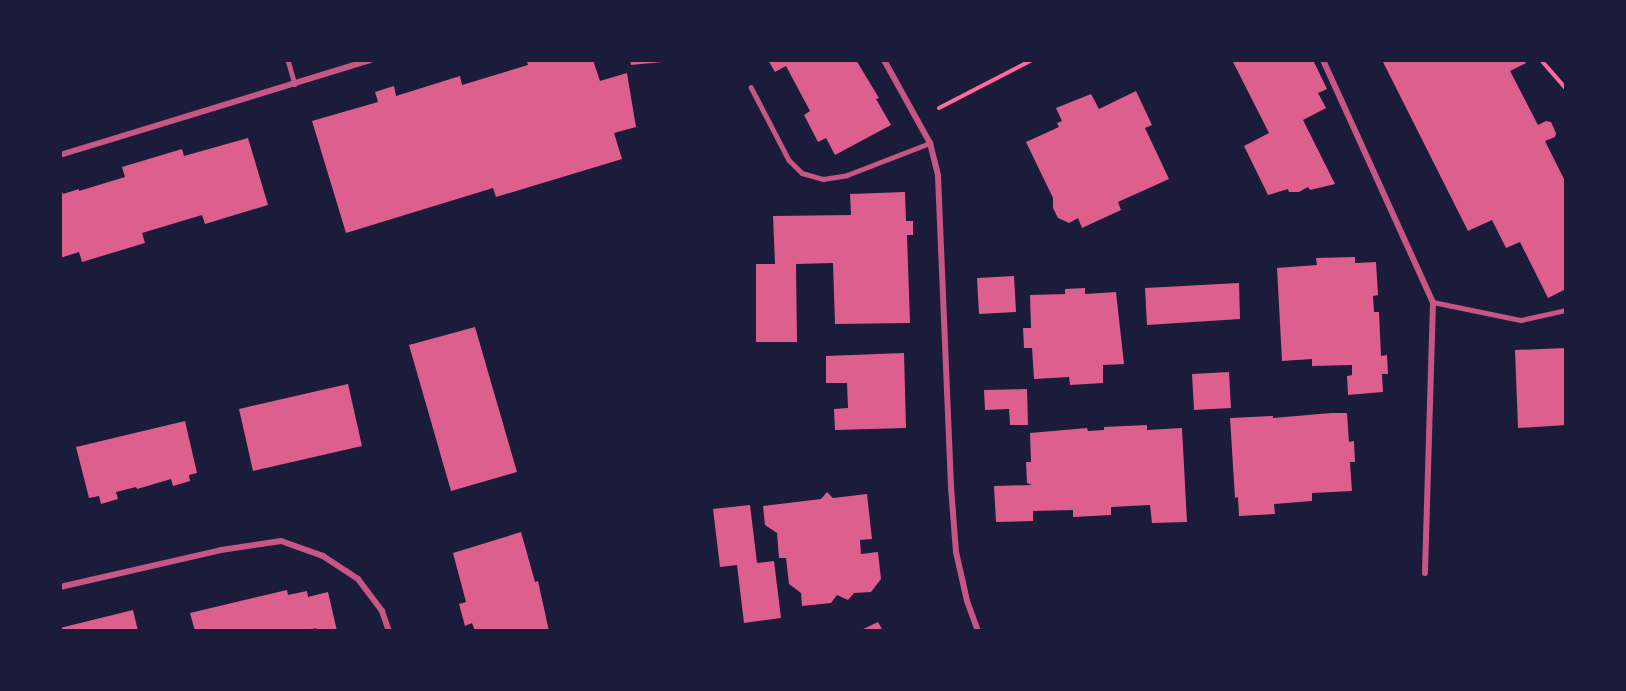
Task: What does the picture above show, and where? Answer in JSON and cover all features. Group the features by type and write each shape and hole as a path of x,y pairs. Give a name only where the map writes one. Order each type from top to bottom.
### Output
{"street":[{"path":"60,155 371,60"},
{"path":"884,60 930,143 941,208 951,487 956,552 967,601 978,631"},
{"path":"1323,60 1433,302 1425,573"},
{"path":"60,587 221,550 281,541 323,556 358,579 382,611 389,631"}],"lane":[{"path":"288,60 295,84"},
{"path":"751,87 789,160 802,173 823,179 847,175 930,143"},
{"path":"1433,302 1521,320 1566,310"}],"path":[{"path":"918,119 1032,60"},
{"path":"1541,60 1566,90"}],"building":[{"path":"593,60 600,81 627,73 636,127 614,133 622,159 496,197 493,188 346,233 312,121 378,102 375,92 394,86 396,96 460,76 462,85 528,65 527,62"},
{"path":"630,60 662,60 662,62 631,65"},
{"path":"768,60 856,60 879,98 876,99 891,125 835,155 826,138 818,142 804,115 810,111 786,66 775,72"},
{"path":"1232,60 1313,60 1327,89 1318,93 1326,108 1303,120 1335,184 1310,190 1308,187 1299,192 1289,192 1288,189 1268,195 1244,146 1269,133"},
{"path":"1382,60 1525,60 1526,63 1510,71 1538,125 1546,121 1551,122 1556,133 1555,137 1545,141 1566,183 1566,289 1548,298 1520,242 1506,248 1492,220 1468,231"},
{"path":"1136,91 1152,125 1145,128 1169,179 1118,202 1121,210 1082,228 1078,218 1069,223 1058,218 1053,208 1053,198 1026,142 1059,127 1057,123 1062,121 1056,108 1091,94 1099,109"},
{"path":"248,138 268,205 205,224 202,215 142,233 145,243 82,262 79,252 60,258 60,187 63,194 79,189 79,191 125,177 122,167 182,149 184,156"},
{"path":"905,192 906,221 913,221 913,235 907,235 910,323 835,324 833,263 796,264 797,342 756,342 756,264 775,264 773,216 851,215 850,194"},
{"path":"1355,257 1355,263 1376,262 1378,295 1373,296 1374,312 1379,312 1381,356 1387,355 1388,374 1382,374 1383,392 1348,395 1347,376 1352,375 1352,365 1312,366 1312,359 1282,361 1277,268 1317,265 1316,258"},
{"path":"1014,276 1016,312 979,314 977,278"},
{"path":"1239,283 1240,319 1147,325 1145,288"},
{"path":"1085,288 1085,294 1116,292 1124,364 1103,365 1103,383 1070,385 1069,377 1034,379 1032,348 1024,348 1023,328 1031,328 1030,295 1065,294 1065,289"},
{"path":"475,327 517,472 451,491 409,345"},
{"path":"1566,348 1566,425 1518,428 1515,350"},
{"path":"904,353 906,428 835,430 834,409 848,408 847,383 826,383 826,356"},
{"path":"1229,372 1231,408 1194,410 1192,374"},
{"path":"348,384 362,446 253,471 239,409"},
{"path":"1027,389 1028,425 1010,425 1009,409 985,410 984,390"},
{"path":"1347,413 1349,442 1354,441 1355,462 1350,462 1352,491 1312,493 1312,501 1274,504 1275,514 1239,516 1238,497 1235,498 1230,418 1273,416 1273,418"},
{"path":"185,421 197,473 189,475 190,481 173,486 171,479 137,489 136,487 116,492 118,499 101,504 99,496 89,498 76,447"},
{"path":"1147,425 1147,430 1182,428 1187,522 1152,523 1150,505 1111,507 1111,515 1073,517 1073,510 1033,511 1033,521 996,522 994,486 1032,485 1027,483 1026,462 1031,462 1030,433 1087,428 1088,431 1104,430 1104,427"},
{"path":"827,492 833,498 867,494 872,539 860,540 861,554 878,552 881,579 871,592 854,593 848,600 837,595 831,603 802,606 801,593 789,584 786,558 779,558 777,533 765,525 763,506 821,499"},
{"path":"750,505 757,563 774,561 781,618 744,623 737,565 720,567 713,509"},
{"path":"521,532 535,582 538,581 549,631 475,631 472,623 465,626 459,604 466,602 453,553"},
{"path":"287,590 288,595 307,591 308,597 328,592 337,631 317,631 316,628 305,631 195,631 190,613"},
{"path":"133,610 138,631 60,631 60,628"},
{"path":"878,622 883,631 859,631"}]}
